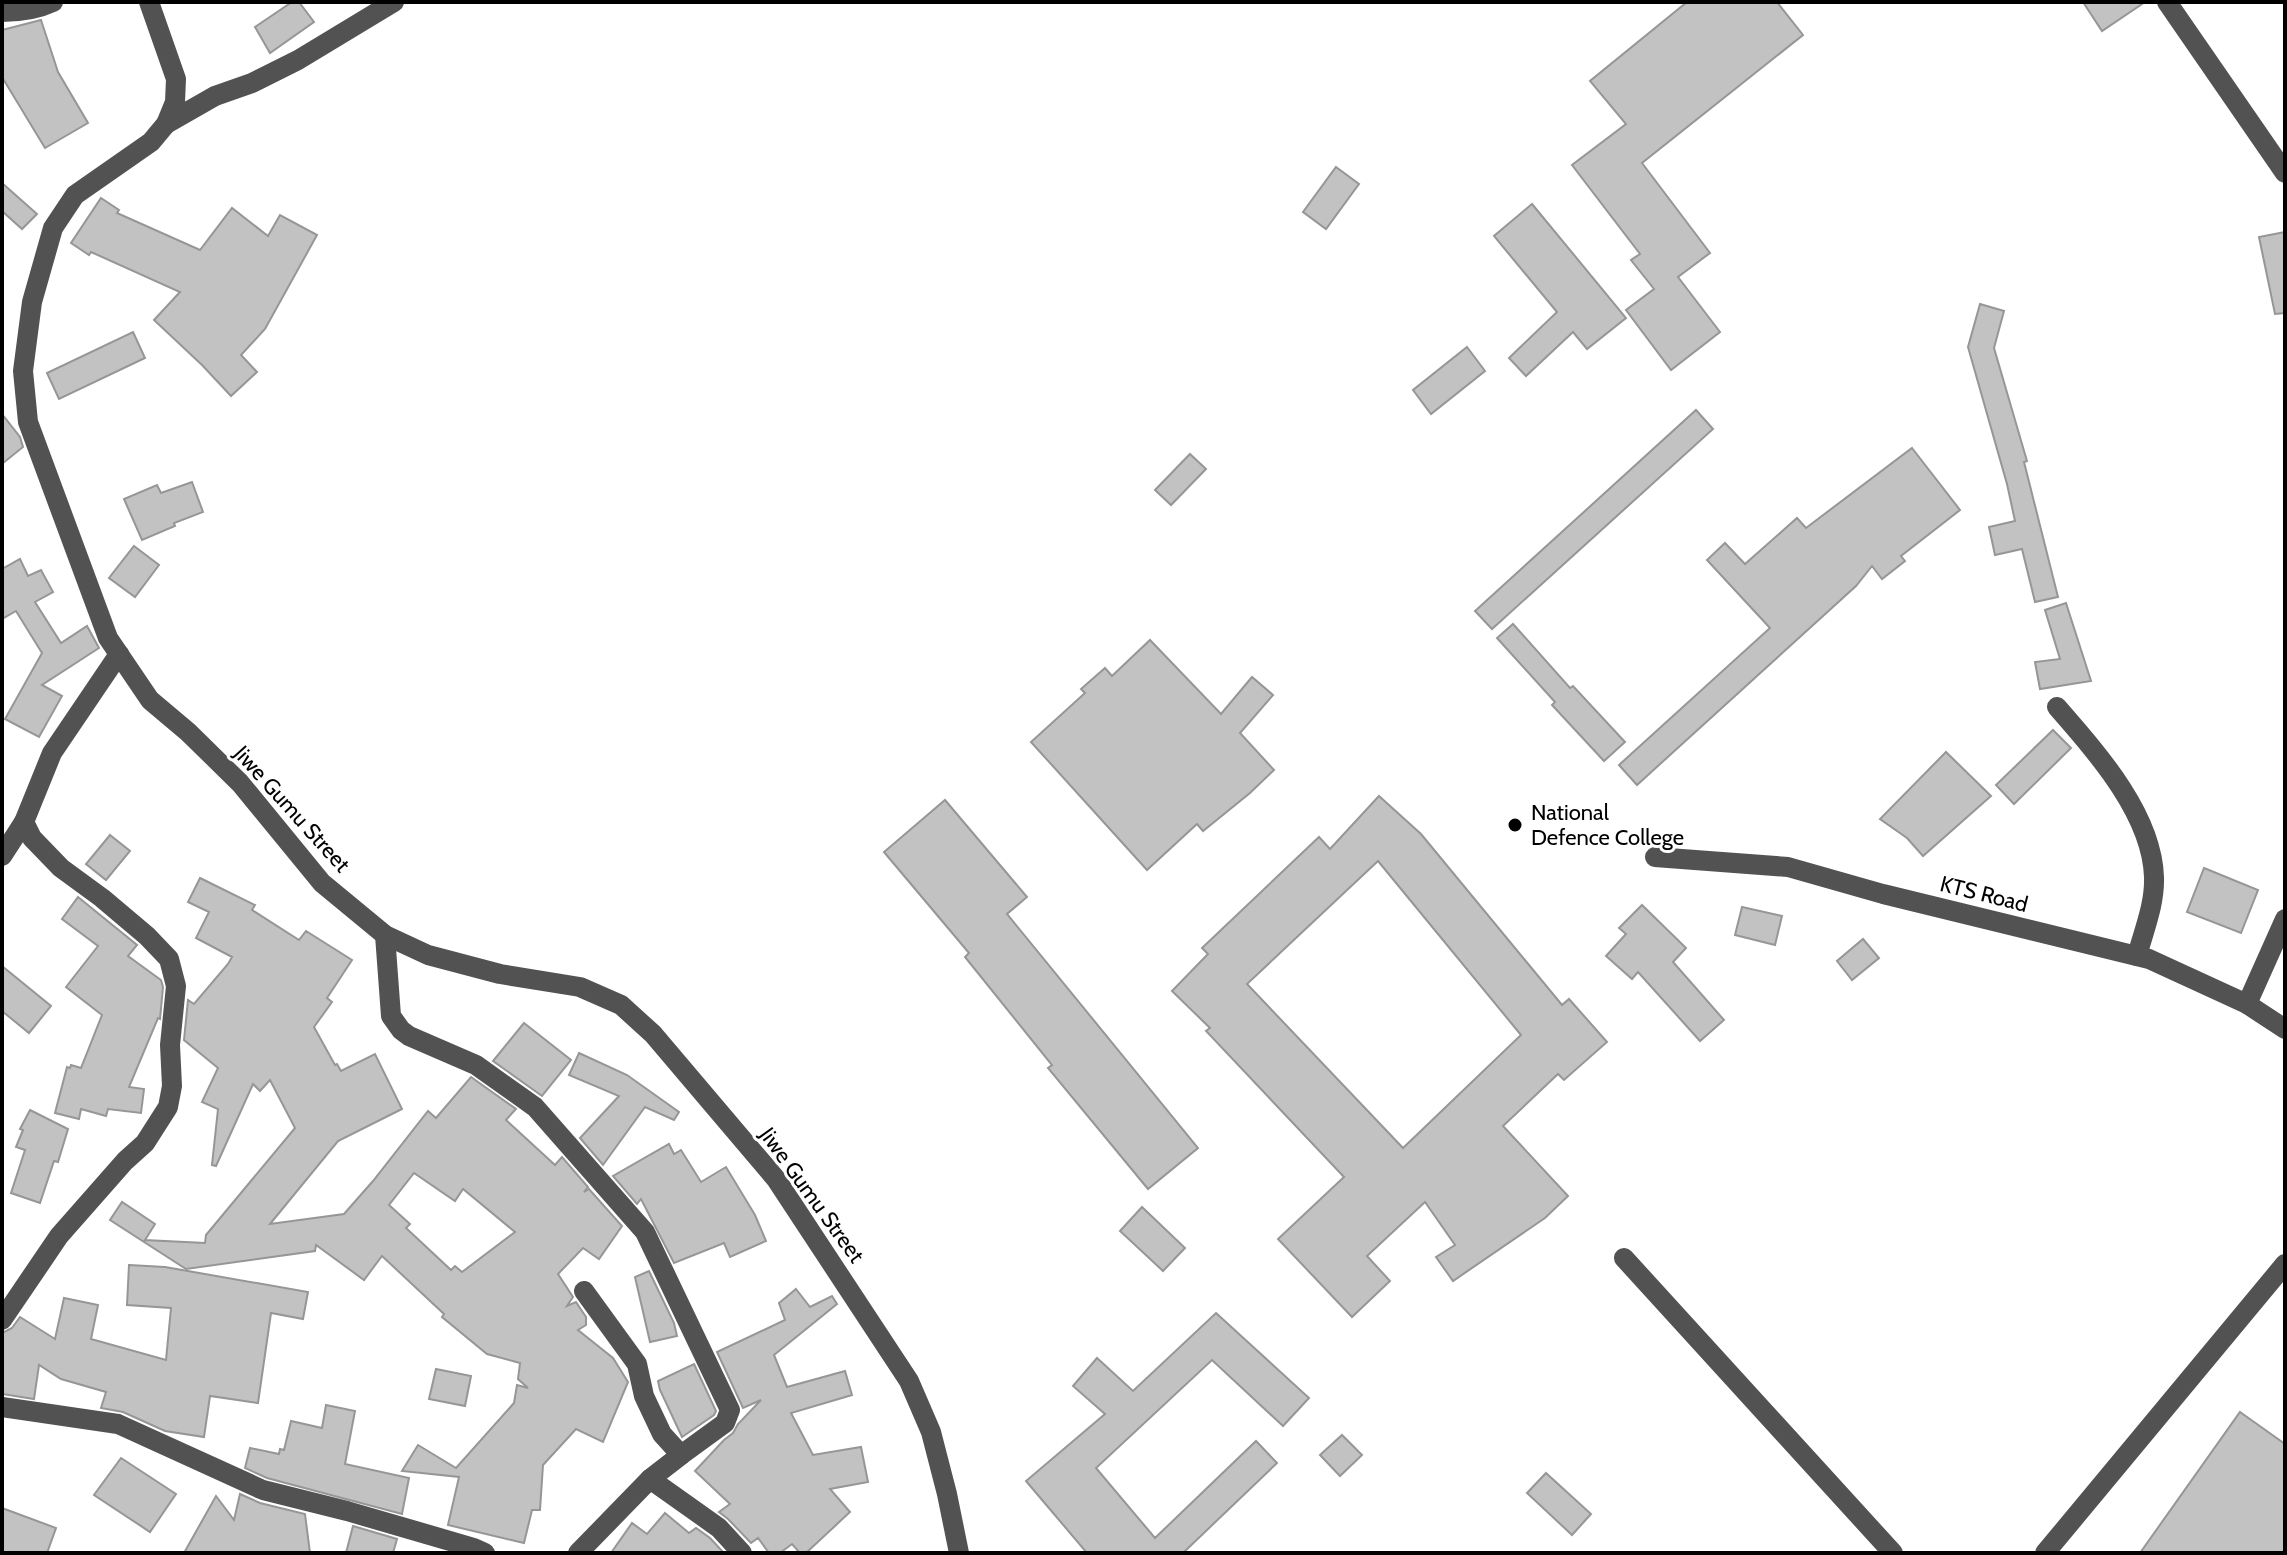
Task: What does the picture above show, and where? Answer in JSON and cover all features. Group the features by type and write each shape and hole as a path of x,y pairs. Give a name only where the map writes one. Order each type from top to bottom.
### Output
{"street":[{"path":"2,12 20,12 53,2"},
{"path":"149,2 176,79 175,102 166,124"},
{"name":"Jiwe Gumu Street","path":"394,2 298,60 252,83 215,96 166,124 151,142 75,195 53,228 32,302 23,371 28,422 108,638 150,700 240,783 322,883 385,935 428,955 500,974 580,987 621,1005 653,1034 776,1179 909,1381 931,1432 959,1553"},
{"path":"2167,2 2285,173"},
{"path":"2,856 24,822 52,753 119,654"},
{"path":"2057,707 2117,784 2148,839 2154,880 2150,910 2137,956"},
{"path":"2,1320 59,1236 125,1161 145,1143 168,1107 172,1086 170,1045 176,986 169,959 114,907 61,868 32,838 24,822"},
{"name":"KTS Road","path":"1655,857 1788,867 1883,894 2149,959 2247,1004 2285,1029"},
{"path":"2247,1004 2285,919"},
{"path":"385,935 391,1016 401,1030 476,1065 535,1107 645,1232 730,1410 725,1423 650,1479 578,1553"},
{"path":"1624,1258 1893,1553"},
{"path":"2045,1553 2285,1264"},
{"path":"584,1291 637,1364 644,1396 662,1434 681,1455"},
{"path":"2,1407 118,1424 263,1490 347,1511 485,1553"},
{"path":"650,1479 719,1528 742,1553"}],"building":[{"path":"292,2 299,2 314,22 270,53 255,27"},
{"path":"1687,2 1777,2 1803,35 1642,163 1710,253 1678,277 1720,332 1671,370 1626,310 1654,289 1631,260 1640,254 1572,165 1626,124 1590,81"},
{"path":"2083,2 2145,2 2102,31"},
{"path":"41,20 58,72 88,123 45,148 2,77 2,30"},
{"path":"1336,167 1359,184 1326,229 1303,212"},
{"path":"2,183 37,214 22,229 2,211"},
{"path":"101,198 119,210 117,213 200,250 232,208 268,236 280,215 317,235 265,329 241,355 257,372 231,396 154,320 180,292 91,252 89,255 71,243"},
{"path":"1532,204 1626,318 1587,349 1573,332 1526,376 1509,358 1557,312 1494,236"},
{"path":"2285,232 2285,313 2275,314 2259,237"},
{"path":"1980,304 2004,311 1994,348 2027,461 2024,462 2058,597 2035,602 2022,549 1995,555 1989,527 2015,521 1968,347"},
{"path":"133,332 145,358 59,399 47,373"},
{"path":"1467,347 1485,371 1431,414 1413,390"},
{"path":"1696,410 1713,429 1492,629 1475,611"},
{"path":"2,414 20,437 23,447 2,464"},
{"path":"1912,448 1960,510 1901,556 1905,561 1882,579 1872,566 1856,586 1637,785 1619,765 1770,628 1707,560 1725,543 1745,564 1797,518 1806,528"},
{"path":"1190,454 1206,469 1171,505 1155,490"},
{"path":"192,482 203,512 142,540 124,499 157,485 161,493"},
{"path":"134,546 159,565 135,597 109,578"},
{"path":"20,559 28,576 41,570 53,592 35,602 61,643 87,626 99,648 42,685 62,696 39,737 5,719 42,653 16,611 2,619 2,569"},
{"path":"2066,603 2091,681 2040,689 2035,662 2060,659 2045,610"},
{"path":"1513,624 1570,688 1573,686 1625,742 1604,761 1552,705 1555,702 1497,638"},
{"path":"1150,640 1221,714 1252,677 1273,695 1240,733 1274,770 1203,831 1197,824 1147,870 1031,742 1085,693 1081,689 1105,668 1112,676"},
{"path":"2053,730 2071,748 2014,804 1996,785"},
{"path":"1946,752 1991,796 1923,856 1907,838 1880,819"},
{"path":"1379,796 1421,834 1562,1005 1569,999 1607,1042 1564,1080 1558,1074 1503,1126 1568,1196 1545,1218 1453,1281 1436,1257 1455,1245 1425,1202 1367,1256 1390,1281 1352,1317 1278,1239 1344,1177 1206,1031 1210,1028 1172,991 1208,954 1202,948 1319,837 1330,849","holes":["1378,861 1521,1035 1403,1148 1247,984"]},
{"path":"945,800 1027,897 1007,914 1198,1148 1148,1189 1048,1068 1052,1065 965,957 969,953 884,852"},
{"path":"110,835 130,851 106,880 86,864"},
{"path":"2204,868 2258,890 2241,933 2187,912"},
{"path":"200,878 255,905 252,910 299,940 306,931 352,960 327,998 332,1002 314,1027 341,1071 375,1054 402,1109 338,1141 270,1224 344,1214 428,1111 436,1118 471,1077 516,1109 506,1120 555,1165 562,1157 588,1187 584,1192 589,1189 622,1226 599,1259 583,1248 558,1274 573,1297 567,1306 576,1302 586,1317 586,1325 578,1330 613,1358 628,1382 603,1442 576,1429 543,1465 540,1510 532,1510 524,1543 448,1525 459,1477 402,1471 418,1445 456,1468 514,1403 517,1385 528,1388 518,1379 520,1363 487,1354 442,1317 444,1314 382,1256 364,1280 316,1245 315,1251 186,1269 110,1220 122,1202 155,1224 145,1240 205,1243 206,1235 295,1128 270,1080 260,1091 253,1084 216,1166 212,1165 218,1109 202,1102 218,1068 184,1040 188,1000 194,1004 232,957 196,938 209,912 188,902","holes":["414,1173 455,1201 463,1189 515,1232 462,1272 455,1266 451,1270 406,1228 410,1224 389,1205"]},
{"path":"78,897 137,945 128,956 161,980 160,1019 129,1087 144,1089 141,1113 108,1109 106,1116 81,1109 79,1119 55,1113 67,1067 81,1068 102,1015 66,987 98,946 62,919"},
{"path":"1642,905 1686,948 1673,962 1724,1020 1700,1041 1638,972 1632,979 1606,956 1626,934 1619,928"},
{"path":"1742,907 1782,916 1775,945 1735,935"},
{"path":"1863,939 1879,958 1852,980 1837,961"},
{"path":"2,966 51,1006 29,1033 2,1011"},
{"path":"524,1023 571,1060 542,1096 493,1061"},
{"path":"579,1053 627,1075 679,1112 674,1120 645,1107 603,1165 580,1138 619,1096 569,1075"},
{"path":"30,1110 68,1129 40,1203 11,1193 25,1150 16,1147 23,1130 20,1129"},
{"path":"669,1144 674,1154 681,1150 701,1182 726,1167 755,1215 766,1241 730,1257 724,1243 674,1263 641,1199 637,1204 613,1176"},
{"path":"1142,1207 1185,1248 1163,1271 1120,1231"},
{"path":"129,1265 165,1267 308,1292 303,1319 271,1313 258,1403 210,1396 204,1437 165,1431 123,1412 101,1408 106,1392 61,1379 39,1365 34,1399 2,1394 2,1333 12,1328 20,1317 55,1339 64,1298 98,1305 91,1339 166,1360 171,1308 127,1305"},
{"path":"649,1271 677,1336 650,1342 635,1277"},
{"path":"796,1289 810,1307 832,1296 837,1304 774,1355 787,1387 845,1371 852,1395 791,1413 813,1455 861,1447 868,1482 830,1489 850,1512 806,1553 800,1553 792,1544 780,1553 769,1553 758,1538 751,1543 719,1512 730,1504 695,1471 761,1400 743,1408 717,1352 785,1320 779,1303"},
{"path":"1216,1313 1309,1398 1283,1426 1212,1360 1096,1468 1155,1538 1256,1441 1277,1463 1183,1553 1087,1553 1026,1481 1105,1414 1073,1386 1097,1358 1133,1391"},
{"path":"694,1364 716,1411 682,1437 658,1381"},
{"path":"436,1369 471,1376 465,1406 429,1399"},
{"path":"326,1405 355,1411 345,1464 409,1478 402,1514 267,1478 245,1468 250,1448 279,1454 280,1449 284,1450 291,1421 322,1428"},
{"path":"2240,1412 2285,1444 2285,1553 2140,1553"},
{"path":"1342,1435 1362,1455 1340,1476 1320,1455"},
{"path":"121,1458 176,1494 150,1532 94,1495"},
{"path":"1546,1473 1591,1514 1572,1535 1527,1493"},
{"path":"240,1494 260,1503 305,1514 310,1553 184,1553 216,1496 234,1520"},
{"path":"2,1508 56,1528 47,1553 2,1553"},
{"path":"665,1513 689,1533 696,1528 724,1553 611,1553 632,1523 647,1534"},
{"path":"353,1526 397,1539 393,1553 346,1553"}],"place":[{"name":"National Defence College","path":"1515,825"}]}
